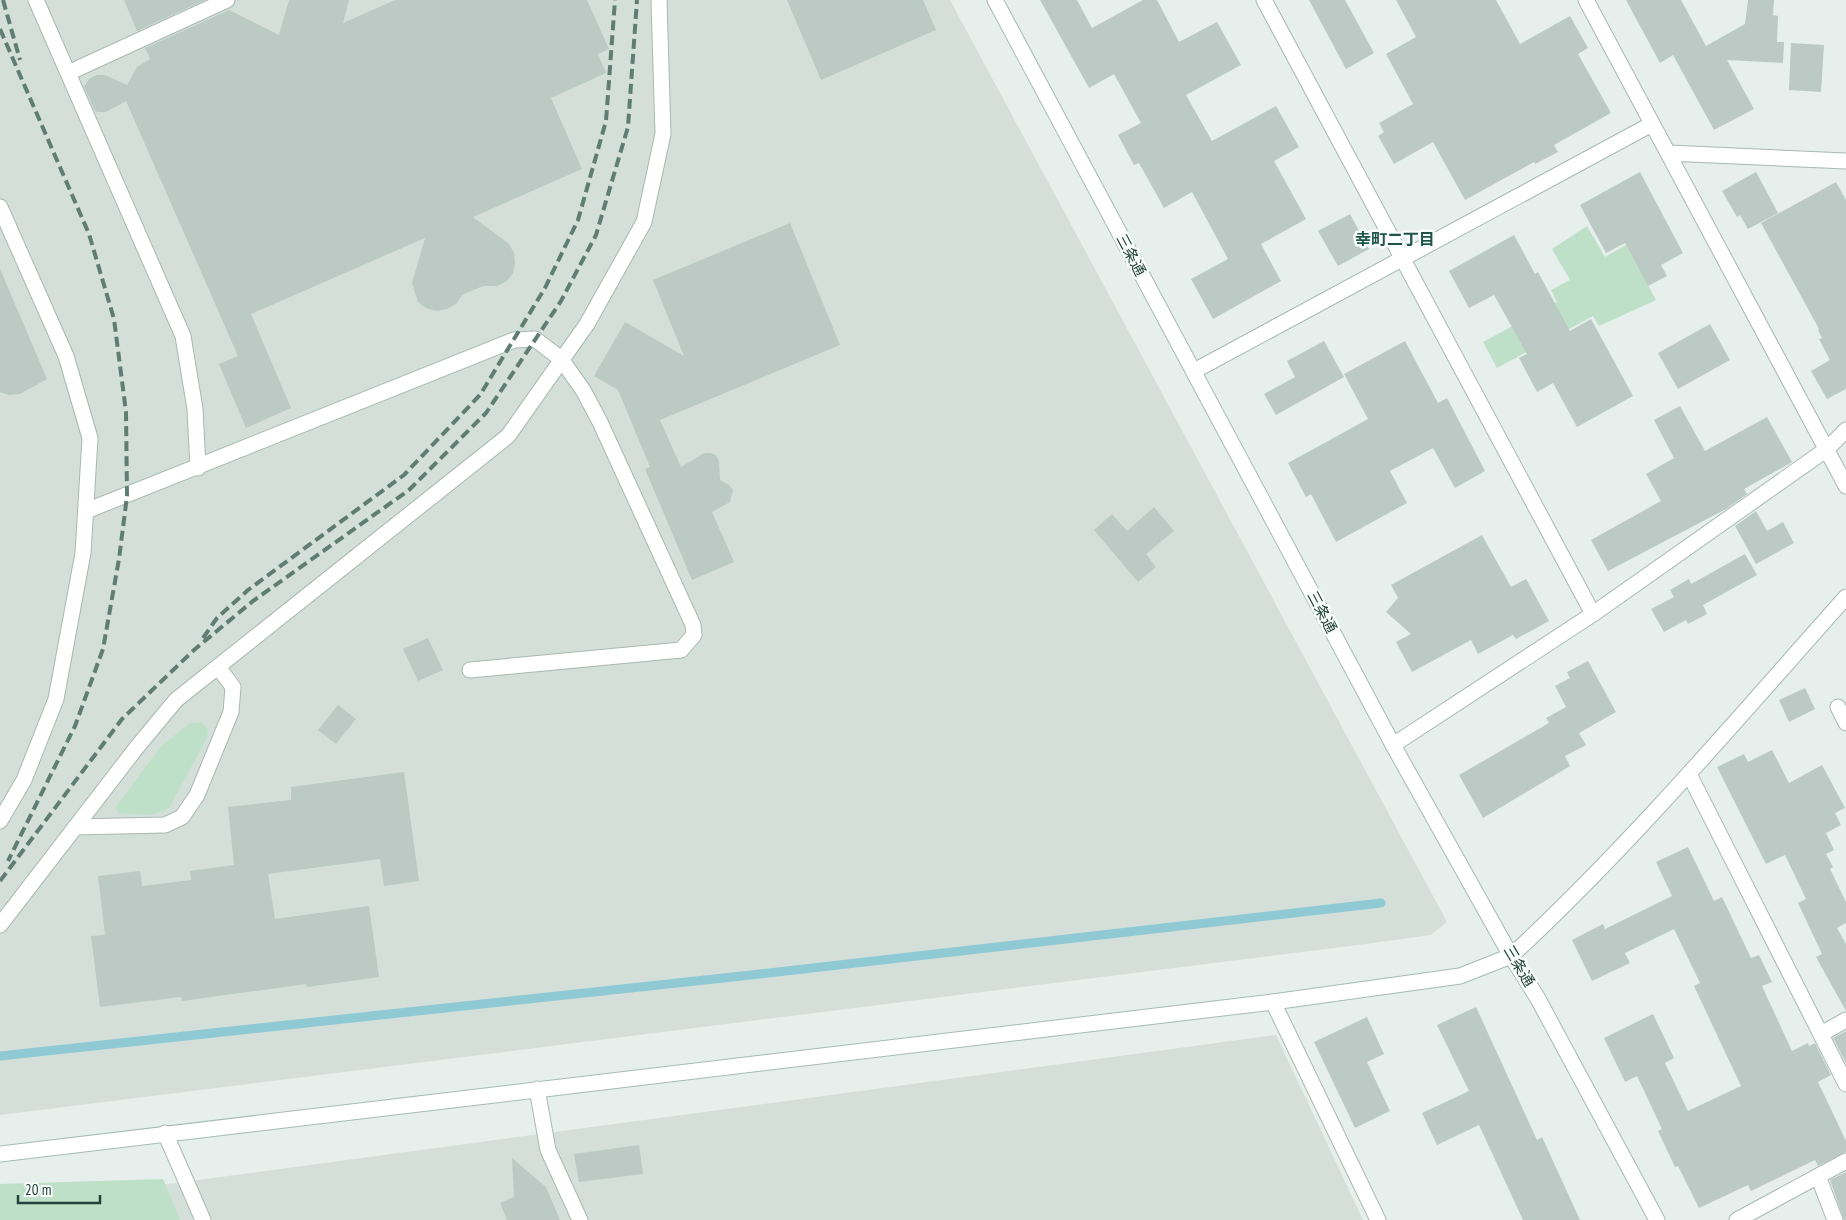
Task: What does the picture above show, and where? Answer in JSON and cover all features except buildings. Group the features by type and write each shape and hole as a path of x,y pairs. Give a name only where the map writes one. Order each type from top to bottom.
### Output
{"street":[{"path":"36,0 183,336 196,409 198,468"},
{"path":"68,73 228,0"},
{"path":"0,925 176,700 508,436 587,324 644,222 662,134 659,0"},
{"name":"三条通","path":"995,0 1393,745 1511,956 1537,997 1657,1220"},
{"path":"1264,0 1593,614"},
{"path":"1586,0 1846,486"},
{"path":"1194,371 1652,124"},
{"path":"1668,153 1846,162"},
{"path":"0,206 66,356 90,438 83,553 56,699 24,780 0,821"},
{"path":"86,511 198,468 514,340 535,339 561,359 583,390 600,422 693,625 694,635 681,650 470,670"},
{"path":"1393,745 1593,614 1827,450 1846,430"},
{"path":"0,1154 1272,1002 1460,976 1511,956 1553,917 1689,774 1846,597"},
{"path":"75,827 165,825 182,817 197,795 231,712 233,687 218,667"},
{"path":"1838,707 1846,722"},
{"path":"1689,774 1846,1084"},
{"path":"1272,1002 1378,1220"},
{"path":"1820,1034 1846,1020"},
{"path":"537,1089 548,1150 580,1220"},
{"path":"165,1133 203,1220"},
{"path":"1737,1220 1846,1161"},
{"path":"1818,1176 1835,1220"}],"shaded area":[{"path":"0,0 950,0 1447,922 1431,935 1358,945 0,1115"},
{"path":"1276,1035 1363,1220 0,1220 0,1203 139,1188"}],"green space":[{"path":"1587,226 1605,257 1626,245 1656,300 1599,326 1593,316 1497,368 1483,342 1557,302 1551,290 1570,280 1552,249"},
{"path":"202,722 208,729 207,738 169,808 151,815 119,814 116,807 160,747 190,723"},
{"path":"163,1179 180,1220 0,1220 0,1184"}],"waterway":[{"path":"0,1056 742,976 1381,903"}],"railway":[{"path":"3,0 20,60"},
{"path":"203,638 217,618 248,590 404,475 480,395 545,288 578,220 606,121 615,0"},
{"path":"0,881 122,719 194,650 253,601 409,490 486,413 561,301 596,235 628,127 637,0"},
{"path":"0,29 89,234 114,319 126,412 127,496 119,559 103,649 75,726 8,861"}],"district":[{"name":"幸町二丁目","path":"1395,239"}]}
